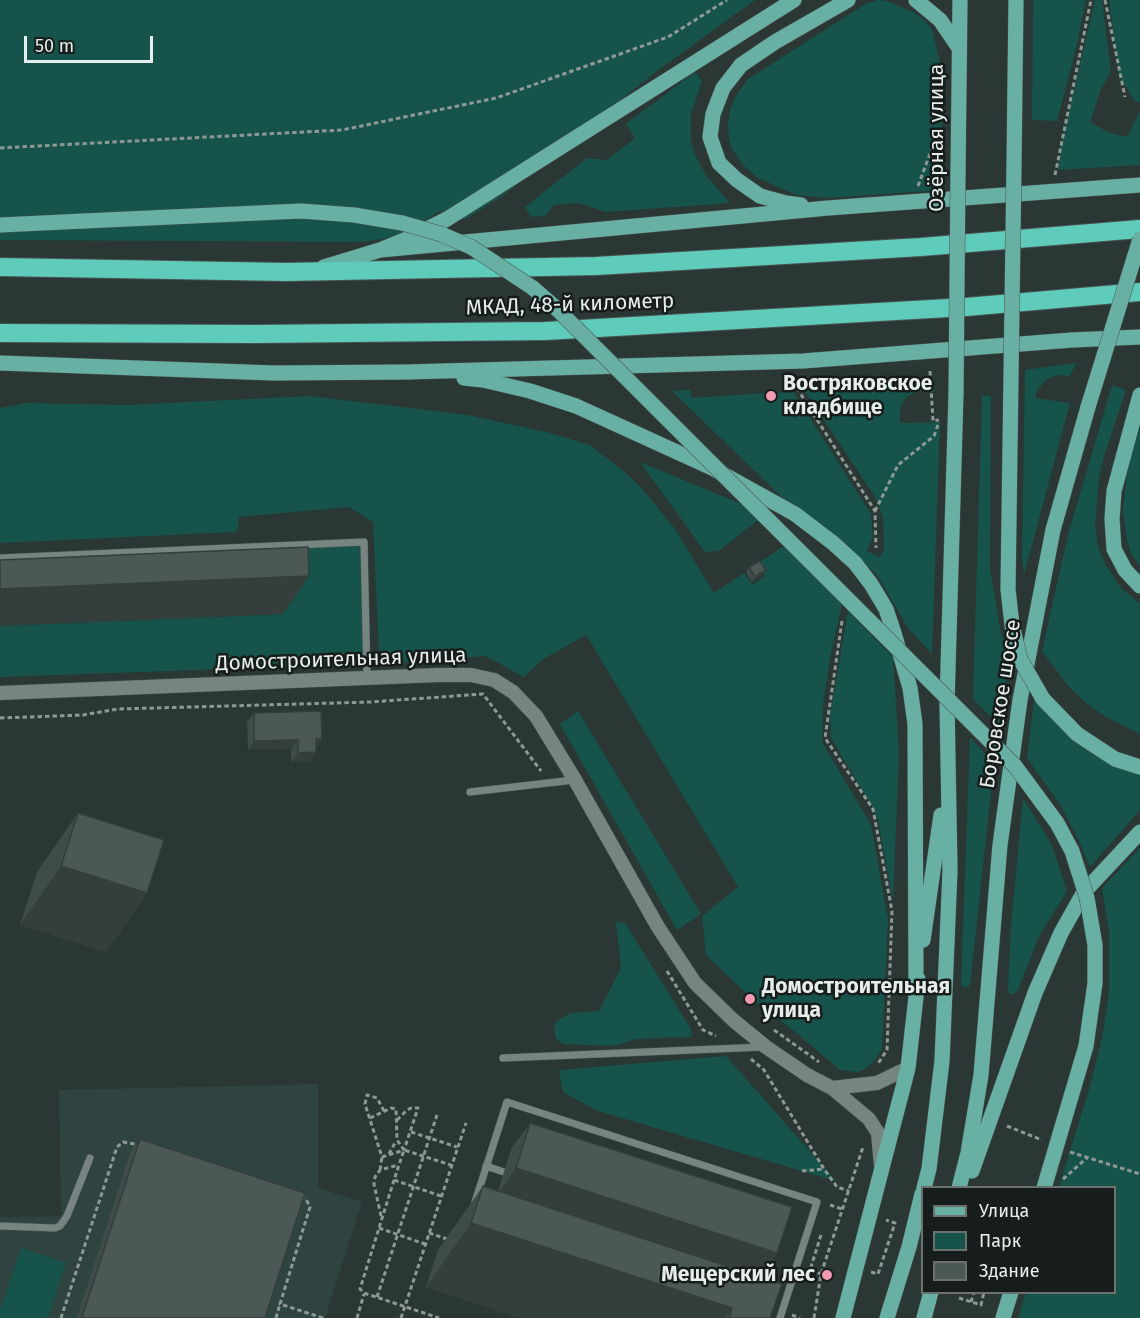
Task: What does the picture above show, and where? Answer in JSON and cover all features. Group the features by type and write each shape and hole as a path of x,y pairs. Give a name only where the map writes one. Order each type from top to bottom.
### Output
{"highway":[{"name":"МКАД, 48-й километр","path":"0,267 286,272 596,266 921,247 1140,229"},
{"name":"МКАД, 48-й километр","path":"0,333 243,334 545,331 966,307 1140,292"}],"main road":[{"path":"286,272 328,266 380,250 447,219 794,0"},
{"path":"828,208 786,203 760,196 737,180 719,163 710,137 712,114 723,88 741,65 848,0"},
{"path":"916,0 940,20 959,48"},
{"name":"Озёрная улица","path":"957,276 960,0"},
{"path":"1016,0 1008,589 1012,625 1020,659 1043,699 1077,734 1115,759 1140,767"},
{"path":"380,250 828,208 1140,186"},
{"path":"0,225 301,211 354,215 402,223 441,234 471,248 516,276 558,310 1015,766 1057,823 1072,850 1087,898 1095,945 1095,983 1086,1046 1045,1186"},
{"name":"Боровское шоссе","path":"960,1186 968,1153 981,1076 1000,845 1020,700 1053,530 1140,238"},
{"name":"Боровское шоссе","path":"925,1186 929,1169 942,1061 950,871 946,774 957,276"},
{"path":"0,363 273,373 406,372 803,361 1072,340 1140,337"},
{"path":"406,372 483,380 530,391 576,406 754,489 795,514 855,563 886,609 910,688 915,724 916,988"},
{"path":"1140,395 1114,491 1112,519 1114,549 1125,570 1140,586"},
{"path":"843,1318 908,1068 916,988 946,774"},
{"path":"967,1186 1035,993 1061,933 1084,892 1140,832"},
{"path":"887,1318 921,1198"},
{"path":"924,1318 931,1294"},
{"path":"1003,1318 1011,1294"}],"street":[{"name":"Домостроительная улица","path":"0,693 471,675 494,680 513,692 528,706 575,780 649,913 695,983 733,1020 766,1047 807,1075 832,1088 869,1119 878,1133 882,1172"},
{"path":"832,1088 877,1083 908,1068"}],"lane":[{"path":"0,558 364,543 367,679"},
{"path":"470,792 575,780"},
{"path":"503,1058 766,1047"},
{"path":"473,1207 507,1102 817,1202 780,1318"},
{"path":"0,1226 55,1228 60,1226 67,1216 90,1158"},
{"path":"486,1166 504,1172"}],"path":[{"path":"0,148 342,130 496,98 668,37 726,0"},
{"path":"1055,177 1090,0"},
{"path":"1105,0 1125,97"},
{"path":"917,188 938,132"},
{"path":"876,548 875,511 898,465 934,436 939,420 933,421 930,371"},
{"path":"797,388 875,511"},
{"path":"842,621 825,738 873,809 892,911 887,1050 874,1070"},
{"path":"0,718 83,715 118,710 370,702 483,694 549,782"},
{"path":"774,1030 820,1063"},
{"path":"764,1071 824,1169 837,1187 849,1191"},
{"path":"382,1218 374,1184 382,1157 365,1104 368,1094 378,1099 384,1111"},
{"path":"397,1121 406,1111 417,1107 360,1289 377,1298 440,1318"},
{"path":"369,1118 391,1108 396,1109 397,1140 388,1155"},
{"path":"377,1298 437,1115"},
{"path":"401,1318 466,1123"},
{"path":"411,1132 457,1147"},
{"path":"397,1140 404,1150"},
{"path":"814,1318 821,1275 865,1140"},
{"path":"61,1318 117,1147 120,1143 129,1142 150,1149"},
{"path":"382,1157 404,1150 451,1166"},
{"path":"1061,1180 1087,1158 1140,1174"},
{"path":"380,1170 400,1165"},
{"path":"802,1171 824,1169"},
{"path":"394,1180 441,1196"},
{"path":"276,1318 310,1207 306,1199 290,1194"},
{"path":"830,1205 842,1209"},
{"path":"867,1281 870,1271 878,1274 895,1223 886,1220"},
{"path":"821,1275 810,1270 823,1227"},
{"path":"379,1228 425,1244"},
{"path":"429,1233 450,1240"},
{"path":"357,1318 364,1293"},
{"path":"971,1302 974,1294"},
{"path":"959,1298 981,1305 984,1294"},
{"path":"280,1304 323,1318"}],"shaded area":[{"path":"318,1084 318,1188 362,1202 325,1318 0,1318 0,1217 61,1216 59,1090"}],"green space":[{"path":"0,0 755,0 653,74 504,195 464,220 439,211 404,235 363,242 0,240"},
{"path":"878,0 887,1 913,12 932,29 943,76 941,190 826,198 796,195 756,177 743,165 732,149 729,139 730,110 735,97 748,79 867,3"},
{"path":"1033,0 1086,0 1057,121 1032,120"},
{"path":"1095,0 1102,0 1111,72 1101,89 1090,122 1110,133 1127,137 1140,111 1140,165 1058,170 1061,145"},
{"path":"1109,0 1140,0 1140,103 1134,100 1119,75"},
{"path":"695,72 702,81 691,114 691,140 695,155 707,177 730,203 605,212 579,203 554,205 545,216 531,217 525,207 587,158 607,160 635,138 626,124"},
{"path":"1076,363 1070,376 1058,375 1047,379 1038,389 1035,398 1070,403 1024,575 1022,558 1025,370"},
{"path":"934,378 934,392 918,391 906,397 900,408 900,423 940,422 932,654 908,628 877,575 824,526 791,506 672,391 690,390 691,398 766,393 767,400 777,399 777,393 793,391 871,514 873,537 867,551 880,557 884,550 883,517 875,497 804,390"},
{"path":"1112,385 1126,390 1099,477 1095,526 1098,547 1105,564 1121,588 1140,604 1140,734 1106,717 1086,703 1069,687 1042,651 1068,535"},
{"path":"982,395 991,396 990,569 1001,634 1010,653 1000,726 973,699"},
{"path":"310,396 468,415 550,433 590,445 626,473 645,492 675,529 714,593 744,573 752,585 765,576 757,564 784,546 842,604 823,704 822,742 871,825 888,919 882,1049 865,1069 857,1072 840,1070 750,997 706,955 702,916 738,887 586,635 542,660 524,677 486,656 387,664 381,659 379,652 373,522 349,507 239,517 238,529 235,532 0,543 0,408 26,403 127,405"},
{"path":"1140,428 1140,566 1131,553 1123,511 1128,466"},
{"path":"640,462 744,505 758,520 719,551 705,552"},
{"path":"364,542 366,664 0,677 0,626 283,614 293,545"},
{"path":"848,611 893,657 899,753 893,902 878,820 831,738 830,716"},
{"path":"1035,694 1053,715 1140,767 1140,810 1090,867 1061,806 1027,758"},
{"path":"578,711 701,914 677,930 560,724"},
{"path":"970,737 994,764 970,985 966,988 961,985"},
{"path":"1023,798 1052,845 1067,891 1039,936 1018,990 1010,994 1008,990 1011,926"},
{"path":"1140,848 1140,1318 1018,1318 1026,1294 1116,1294 1116,1186 1059,1186 1091,1083 1103,1033 1109,993 1109,931 1102,888"},
{"path":"616,922 625,923 691,1029 692,1037 636,1039 614,1046 563,1044 556,1039 554,1030 556,1022 570,1013 599,1011 621,968"},
{"path":"726,1056 836,1181 598,1111 563,1092 559,1070"},
{"path":"21,1248 66,1263 48,1318 0,1318 0,1311"}],"building":[{"path":"308,547 309,576 0,589 0,560"},
{"path":"760,561 766,570 755,577 749,567"},
{"path":"321,711 322,739 316,739 316,752 298,753 298,740 254,741 254,713"},
{"path":"78,813 164,840 147,893 61,866"},
{"path":"530,1123 792,1207 777,1253 516,1168"},
{"path":"140,1139 305,1193 265,1318 82,1317"},
{"path":"483,1186 782,1284 770,1318 729,1318 732,1308 471,1223"}],"place":[{"name":"Востряковское кладбище","path":"771,396"},
{"name":"Домостроительная улица","path":"750,999"},
{"name":"Мещерский лес","path":"827,1275"}]}
